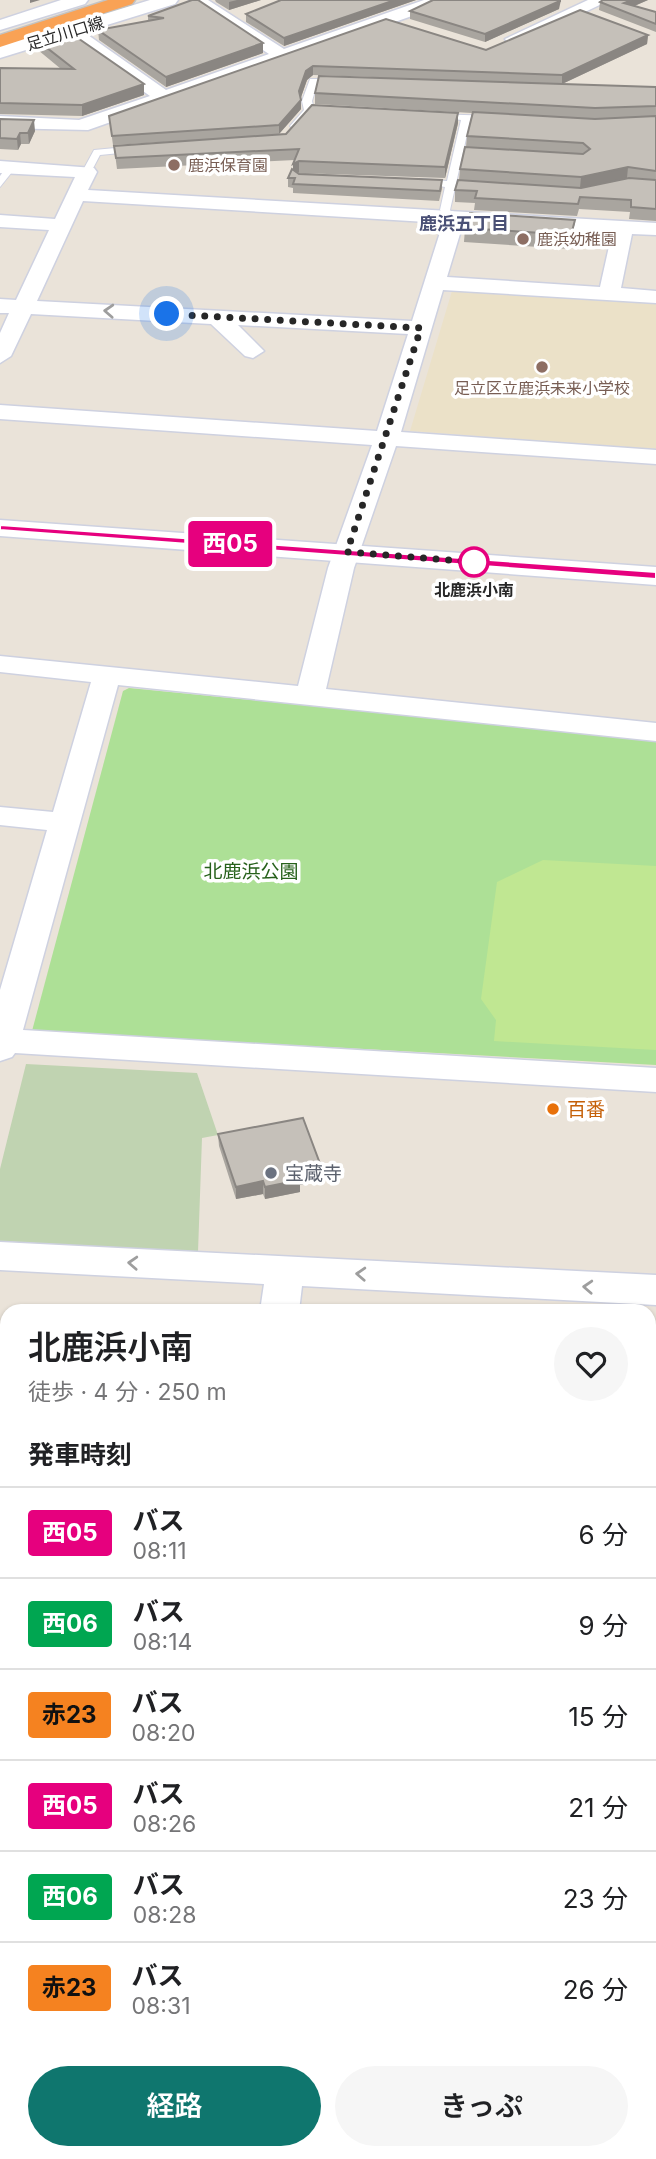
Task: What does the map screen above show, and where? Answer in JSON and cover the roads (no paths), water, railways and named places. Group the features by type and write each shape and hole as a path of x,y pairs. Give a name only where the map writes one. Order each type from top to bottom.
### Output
{"highway":[{"path":"0,32 98,0"},
{"path":"0,41 126,0"},
{"path":"103,22 155,0"}],"street":[{"name":"足立川口線","path":"0,26 79,0"},
{"name":"足立川口線","path":"0,52 169,0"},
{"path":"197,0 283,56"},
{"path":"0,122 81,126 440,0"},
{"path":"497,46 602,0"},
{"path":"559,3 604,19"},
{"path":"229,19 250,13"},
{"path":"0,18 37,14"},
{"path":"385,19 410,27"},
{"path":"72,32 163,96"},
{"path":"4,173 87,172"},
{"path":"0,356 87,172"},
{"path":"74,195 656,229"},
{"path":"310,696 347,552 387,438 453,222 449,216"},
{"path":"0,222 60,225"},
{"path":"609,294 623,227"},
{"path":"434,284 656,298"},
{"path":"0,306 421,328"},
{"path":"217,317 253,351"},
{"path":"0,412 656,457"},
{"path":"0,528 656,576"},
{"path":"0,664 656,732"},
{"path":"107,674 1,1043 656,1080"},
{"path":"0,816 65,822"},
{"path":"0,1256 656,1290"},
{"path":"280,1304 285,1270"}],"lane":[{"path":"309,110 307,101 313,81 355,82"},
{"path":"291,130 309,110 322,110"},
{"path":"427,115 504,120"},
{"path":"449,216 445,210 449,185 466,117"},
{"path":"87,172 97,152 150,148"},
{"path":"457,153 470,154"},
{"path":"408,181 461,187"}],"place":[{"name":"鹿浜保育園","path":"174,165"},
{"name":"鹿浜幼稚園","path":"523,239"},
{"name":"足立区立鹿浜未来小学校","path":"542,367"},
{"name":"北鹿浜小南","path":"474,562"},
{"name":"百番","path":"553,1109"},
{"name":"宝蔵寺","path":"271,1173"}],"district":[{"name":"鹿浜五丁目","path":"464,223"}],"park label":[{"name":"北鹿浜公園","path":"251,871"}]}
